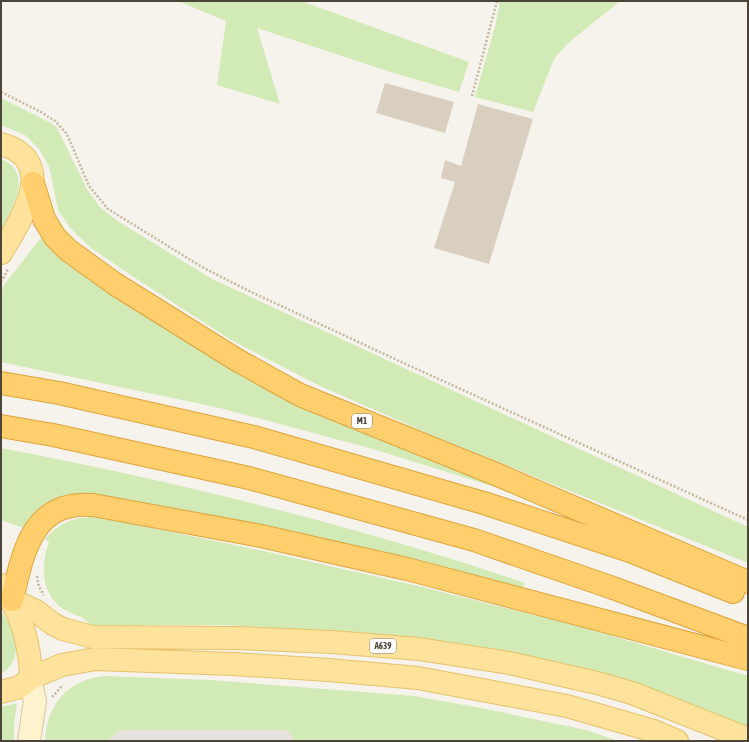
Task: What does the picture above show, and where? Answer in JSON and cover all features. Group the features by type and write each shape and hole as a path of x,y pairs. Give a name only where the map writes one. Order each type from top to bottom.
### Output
{"highway":[{"name":"M1","path":"33,183 44,219 55,237 68,250 115,284 244,364 300,395 498,475 748,582"},
{"path":"1,383 59,393 254,437 487,504 630,551 748,597"},
{"path":"1,426 53,435 249,478 474,540 613,588 748,638"},
{"path":"9,595 32,533 46,517 63,507 82,504 261,536 407,569 748,659"}],"main road":[{"path":"1,144 17,151 23,157 32,173 33,183 28,205 1,253"},
{"path":"9,595 31,655 31,679 35,701 29,741"},
{"name":"A639","path":"9,595 36,611 53,624 63,629 93,637 237,638 332,642 420,649 509,663 597,682 632,693 748,739"},
{"path":"1,692 20,687 31,679 62,665 95,659 250,665 329,670 418,678 567,706 654,731 677,741"}],"path":[{"path":"472,96 497,1"},
{"path":"1,92 41,112 55,121 67,134 89,186 108,209 202,267 247,290 748,520"},
{"path":"37,570 39,587 46,600"}],"shaded area":[{"path":"120,730 288,730 295,741 107,741"}],"green space":[{"path":"178,1 301,1 469,62 459,92 384,70 257,28 280,104 217,85 226,21"},
{"path":"500,1 620,1 567,44 554,59 533,112 475,97 496,23"},
{"path":"1,98 51,123 57,128 88,191 100,207 116,220 212,279 748,527 748,563 434,436 318,385 231,340 90,247 71,229 58,210 49,166 39,149 25,135 1,125"},
{"path":"1,159 11,165 17,173 19,182 15,201 1,229"},
{"path":"43,235 181,335 536,500 373,449 220,408 1,362 1,293 4,285"},
{"path":"1,448 134,475 265,506 396,542 525,583 522,592 411,563 97,494 76,495 26,529 1,520"},
{"path":"90,517 118,521 259,550 418,586 578,626 748,676 748,731 358,634 227,625 90,625 83,618 58,605 52,598 45,581 44,561 49,542 45,539 55,529 70,521"},
{"path":"1,611 11,627 16,644 16,653 9,668 1,674"},
{"path":"103,676 210,680 414,696 481,708 586,730 618,741 295,741 287,730 120,730 107,741 45,741 50,716 54,706 61,697 69,689 79,683"},
{"path":"17,703 14,724 14,741 3,741 1,738 1,707"}],"building":[{"path":"385,83 454,102 445,133 376,113"},
{"path":"478,104 533,119 489,264 434,248 455,182 441,178 445,160 461,166"}]}
